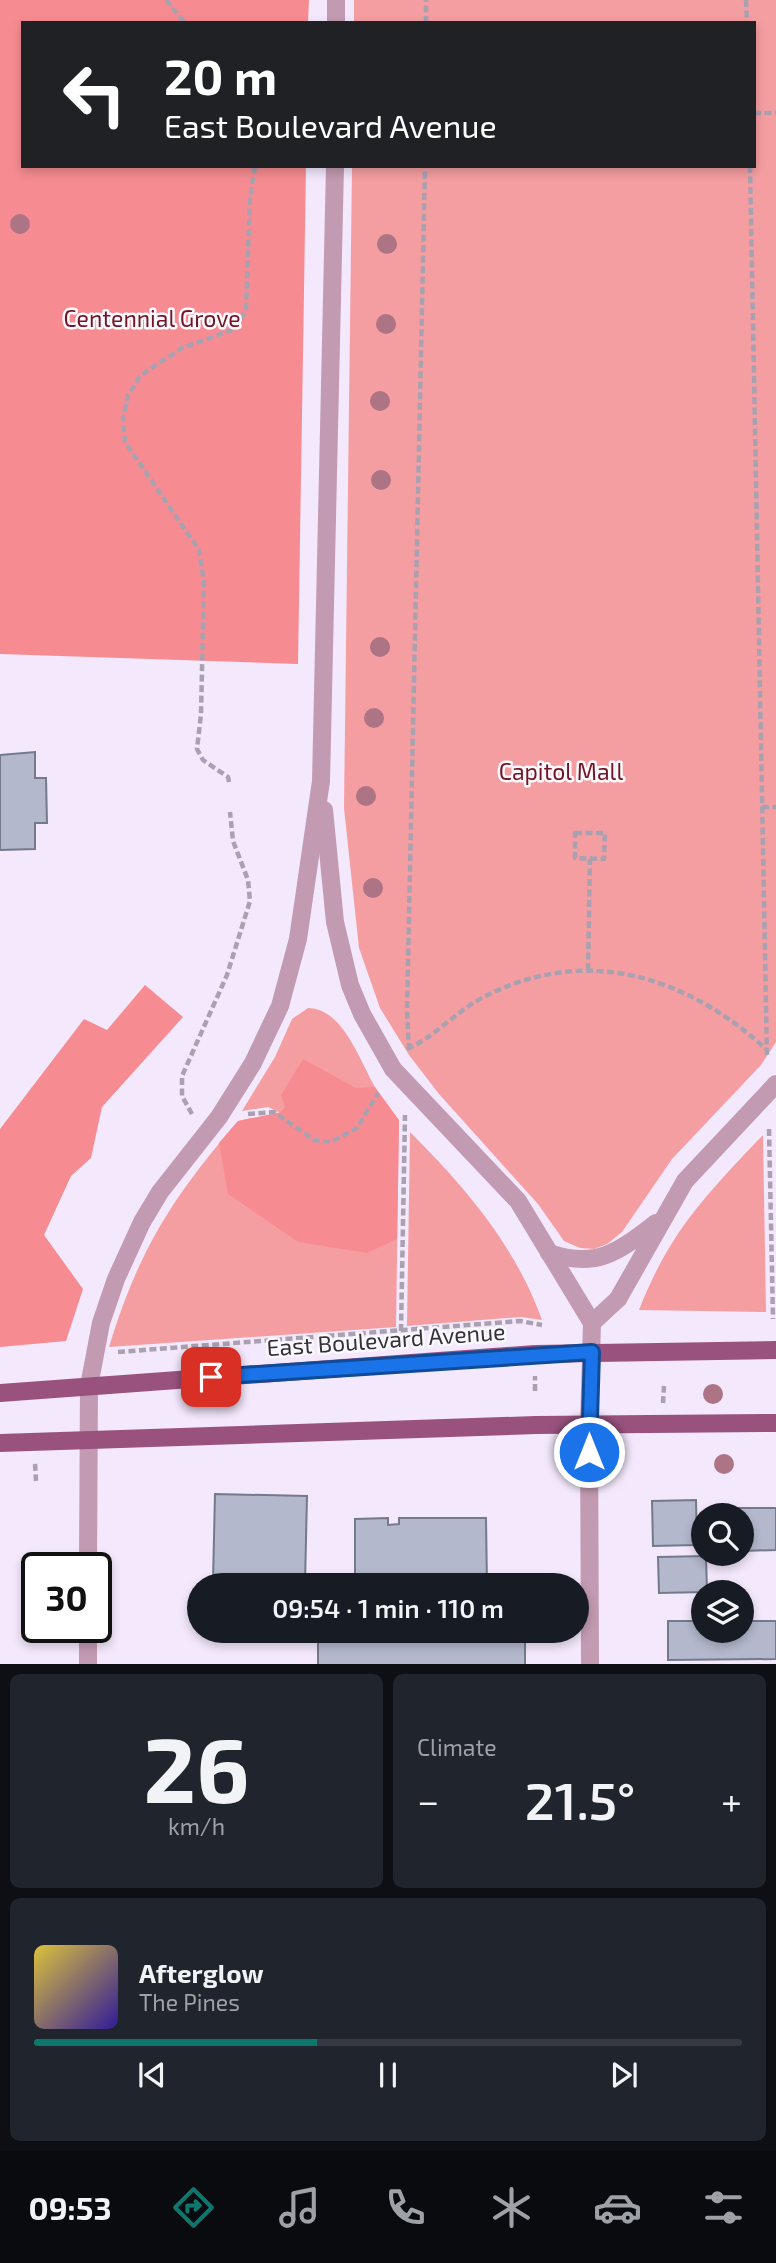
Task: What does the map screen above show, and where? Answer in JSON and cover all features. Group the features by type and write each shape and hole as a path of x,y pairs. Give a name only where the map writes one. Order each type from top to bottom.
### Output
{"main road":[{"name":"East Boulevard Avenue","path":"0,1393 592,1352 776,1350"},
{"path":"0,1443 589,1425 776,1423"}],"street":[{"path":"336,0 336,21"},
{"path":"335,168 321,781 335,922 350,985 378,1042 406,1084 455,1131 518,1201 592,1323 589,1425 590,1664"},
{"path":"88,1552 89,1386 101,1323 116,1279 142,1222 160,1192 219,1117 253,1063 280,1006 298,939 321,781"},
{"path":"592,1323 618,1299 639,1265 660,1220 685,1181 776,1084"},
{"path":"549,1252 574,1261 595,1260 625,1247 660,1220"},
{"path":"88,1643 88,1664"}],"path":[{"path":"166,0 183,21"},
{"path":"426,0 426,21"},
{"path":"746,0 747,21"},
{"path":"756,113 776,113"},
{"path":"229,782 228,777 203,760 197,749 201,714 203,594 199,551 125,442 123,419 128,396 141,375 182,348 227,333 242,320 246,310 250,198 255,168"},
{"path":"401,1331 425,168"},
{"path":"750,168 767,1058"},
{"path":"762,807 776,807"},
{"path":"192,1114 182,1096 182,1076 227,975 250,901 248,880 233,841 230,811"},
{"path":"576,833 605,833 604,859 590,859 575,858 576,833"},
{"path":"588,970 590,859"},
{"path":"407,1049 471,1004 502,989 534,978 588,970 628,974 681,990 729,1017 766,1049"},
{"path":"240,1116 274,1112 314,1140 331,1142 357,1128 378,1093"},
{"path":"769,1129 773,1319"},
{"path":"107,1352 520,1321 542,1325"},
{"path":"535,1376 535,1391"},
{"path":"663,1403 664,1386"}],"green space":[{"name":"Centennial Grove","path":"0,0 309,0 308,21 21,21 21,168 306,168 298,664 0,654"},
{"name":"Capitol Mall","path":"354,0 776,0 776,1042 761,1065 672,1159 622,1232 607,1244 594,1249 580,1248 564,1241 538,1204 439,1094 409,1055 380,1008 359,948 344,808 352,168 756,168 756,21 354,21"},
{"path":"145,985 183,1017 102,1107 91,1158 71,1176 44,1235 83,1289 66,1341 0,1347 0,1129 84,1019 107,1030"},
{"path":"308,1008 331,1017 349,1037 356,1050 375,1087 361,1110 281,1113 268,1107 242,1111 275,1057 292,1019"},
{"path":"303,1059 356,1088 375,1087 399,1120 397,1239 367,1253 298,1242 228,1194 219,1143 238,1121 281,1112 285,1107 281,1095"},
{"path":"251,1118 399,1120 396,1327 109,1347 133,1281 160,1226 194,1175 238,1121"},
{"path":"410,1132 469,1196 503,1242 531,1293 542,1320 521,1317 407,1326"},
{"path":"763,1135 766,1312 639,1310 663,1258 691,1215"}],"building":[{"path":"35,752 35,778 46,778 47,823 35,823 35,849 0,850 0,755"},
{"path":"215,1494 307,1496 305,1573 213,1573"},
{"path":"696,1500 696,1503 691,1503 691,1545 653,1546 652,1501"},
{"path":"754,1508 776,1508 776,1550 754,1551"},
{"path":"388,1518 388,1525 399,1524 399,1518 486,1518 487,1573 355,1573 355,1519"},
{"path":"691,1556 691,1566 706,1566 707,1580 691,1580 691,1592 659,1593 658,1557"},
{"path":"668,1621 691,1621 691,1643 754,1643 754,1621 776,1621 776,1659 668,1660"},
{"path":"318,1643 525,1643 525,1664 318,1664"}],"route":[{"path":"211,1377 401,1362 592,1352 589,1452"}]}
